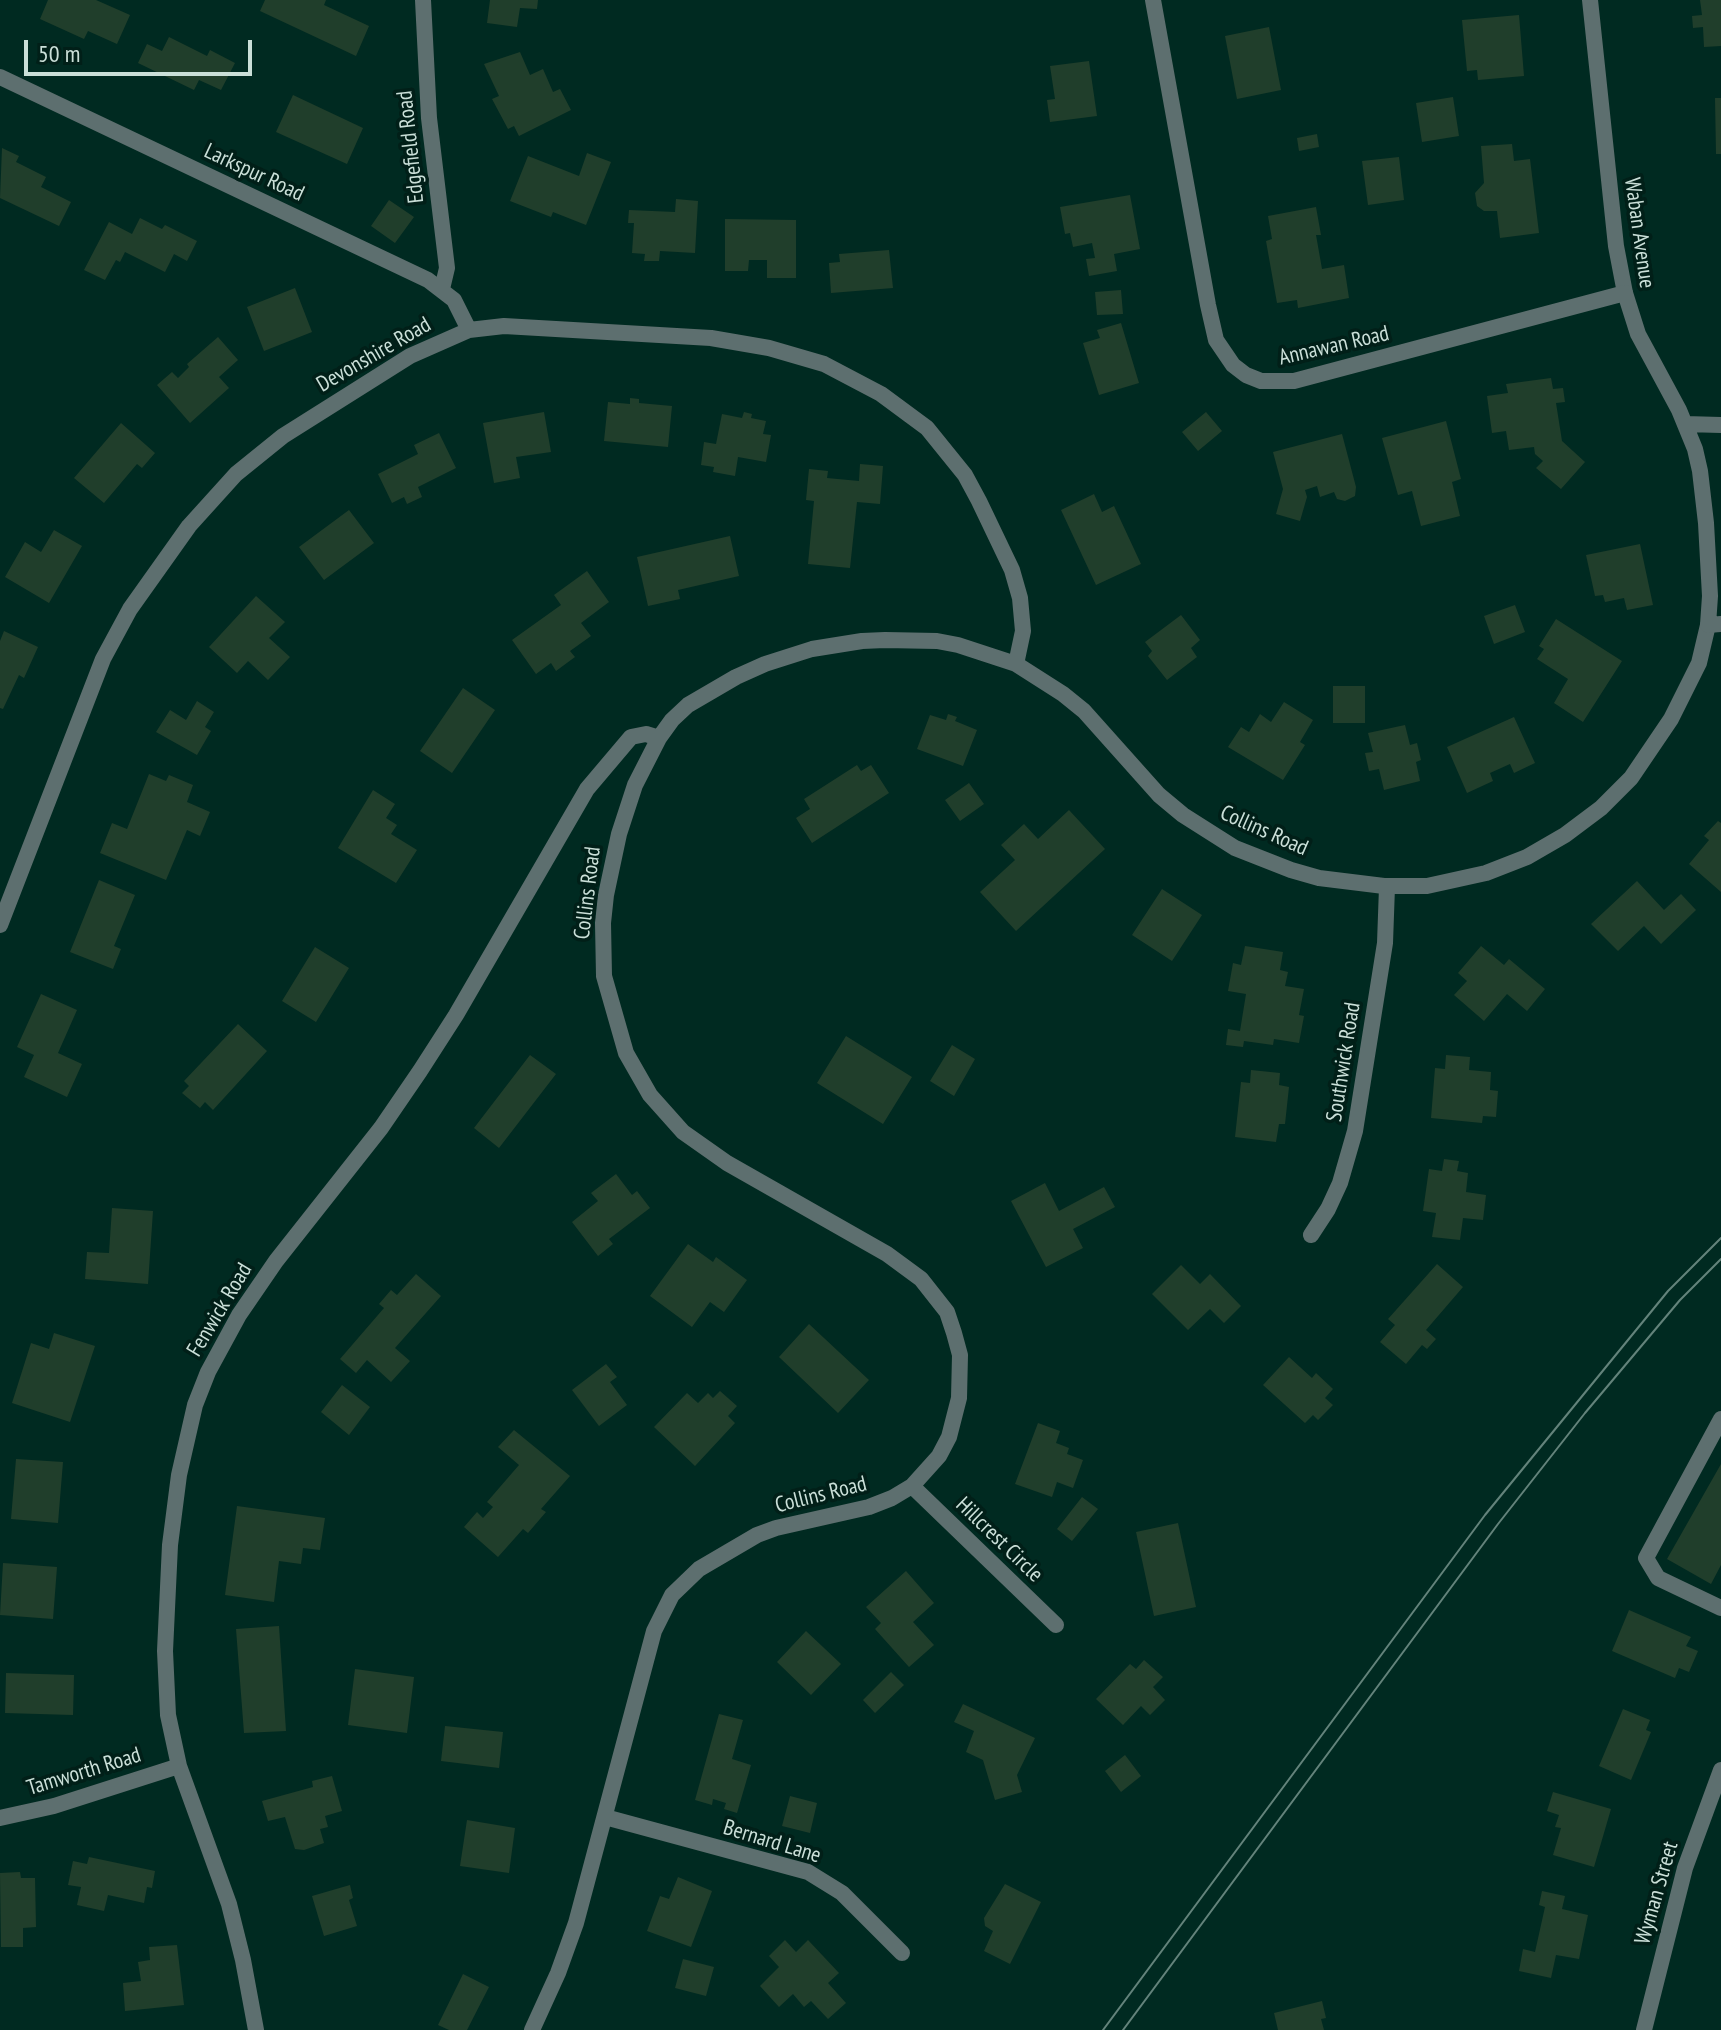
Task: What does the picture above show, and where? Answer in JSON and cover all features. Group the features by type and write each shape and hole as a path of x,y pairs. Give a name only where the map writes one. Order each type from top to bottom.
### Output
{"street":[{"name":"Edgefield Road","path":"423,0 430,132 447,268 442,289"},
{"name":"Annawan Road","path":"1153,0 1212,322 1224,354 1246,375 1276,382 1313,377 1625,293"},
{"name":"Waban Avenue","path":"1590,0 1616,246 1625,293 1638,334 1685,424"},
{"name":"Larkspur Road","path":"0,77 413,272 442,289 461,309 469,330"},
{"name":"Devonshire Road","path":"0,925 103,659 130,609 189,526 236,474 283,436 410,356 469,330 504,326 681,335 742,343 824,364 881,394 927,428 965,475 979,501 1012,570 1020,598 1023,631 1016,664"},
{"path":"1685,424 1721,425"},
{"name":"Collins Road","path":"532,2030 568,1948 661,1613 678,1589 720,1555 757,1535 795,1523 847,1514 892,1498 912,1486 939,1456 956,1417 959,1398 960,1355 947,1312 935,1295 906,1266 727,1163 683,1132 643,1086 626,1053 604,976 602,950 606,895 626,807 659,738 688,705 765,664 836,644 885,640 937,641 963,646 1016,664 1063,694 1084,711 1159,795 1209,833 1235,848 1319,878 1387,887 1445,883 1496,870 1546,848 1601,808 1631,778 1671,719 1696,672 1715,625 1704,496 1698,460 1685,424"},
{"name":"Fenwick Road","path":"256,2030 229,1904 179,1766 168,1715 167,1580 181,1463 195,1405 223,1342 256,1289 374,1138 429,1058 587,789 631,737 646,734 659,738"},
{"name":"Southwick Road","path":"1311,1235 1340,1183 1355,1131 1385,943 1387,887"},
{"path":"1721,1419 1646,1558 1658,1578 1721,1608"},
{"name":"Hillcrest Circle","path":"912,1486 1056,1625"},
{"name":"Tamworth Road","path":"0,1818 54,1806 179,1766"},
{"name":"Wyman Street","path":"1644,2030 1685,1868 1721,1770"},
{"name":"Bernard Lane","path":"605,1817 808,1872 842,1893 902,1953"}],"building":[{"path":"48,0 96,0 130,15 117,44 88,31 84,39 40,19"},
{"path":"265,0 326,0 324,5 369,26 356,56 260,11"},
{"path":"490,0 538,0 537,9 520,8 517,27 487,23"},
{"path":"1700,0 1721,0 1721,46 1704,47 1703,27 1693,28 1692,16 1702,15"},
{"path":"1519,15 1524,76 1478,80 1477,70 1467,71 1462,20"},
{"path":"1269,27 1281,90 1237,99 1225,36"},
{"path":"169,37 207,56 210,50 235,63 221,90 199,80 194,90 138,63 147,44 162,51"},
{"path":"520,52 530,75 543,69 553,92 560,89 571,110 519,136 514,126 508,129 492,99 499,96 484,64"},
{"path":"1089,61 1097,116 1050,122 1047,100 1055,99 1050,66"},
{"path":"293,95 363,128 347,164 276,132"},
{"path":"1453,97 1459,136 1422,142 1416,103"},
{"path":"1715,98 1721,98 1721,154 1716,154"},
{"path":"1317,134 1319,147 1299,151 1297,138"},
{"path":"1512,144 1514,161 1530,159 1539,233 1500,238 1497,211 1484,211 1477,206 1475,193 1484,183 1481,146"},
{"path":"2,148 19,156 16,162 46,177 41,187 71,202 59,226 0,198"},
{"path":"587,153 611,162 586,225 553,212 551,217 510,201 528,156 579,176"},
{"path":"1399,157 1404,200 1368,205 1362,161"},
{"path":"1130,195 1140,249 1114,254 1117,271 1089,276 1086,259 1095,258 1092,243 1073,247 1070,233 1065,234 1060,207"},
{"path":"676,199 698,201 695,253 660,251 659,261 644,261 645,254 632,253 634,223 628,223 629,210 675,212"},
{"path":"389,200 414,217 395,243 371,226"},
{"path":"1316,207 1321,235 1316,235 1322,269 1344,265 1349,298 1298,308 1297,300 1277,303 1266,241 1272,239 1268,216"},
{"path":"140,218 162,229 165,225 197,241 187,261 174,254 165,272 125,252 120,262 116,260 105,280 84,270 109,222 132,234"},
{"path":"725,219 796,220 796,278 767,278 767,260 749,260 748,271 725,271"},
{"path":"889,250 893,288 831,293 829,263 840,262 839,254"},
{"path":"295,288 312,332 264,351 247,307"},
{"path":"1121,290 1123,314 1097,315 1095,292"},
{"path":"1121,323 1139,383 1099,395 1083,343 1100,338 1097,330"},
{"path":"218,337 238,360 219,377 229,388 190,423 157,385 172,372 178,378 189,367 187,364"},
{"path":"1551,378 1553,389 1563,388 1565,402 1556,403 1562,441 1585,462 1561,489 1536,468 1543,461 1535,454 1534,447 1509,450 1506,431 1492,433 1487,396 1508,393 1506,384"},
{"path":"630,398 639,399 639,403 672,406 668,447 604,441 608,402 630,404"},
{"path":"544,412 551,452 516,457 520,478 494,483 483,423"},
{"path":"744,412 752,414 751,418 766,421 763,434 771,435 766,462 738,457 735,476 713,472 714,467 701,465 704,442 716,444 722,414 742,418"},
{"path":"1206,412 1222,431 1198,451 1182,432"},
{"path":"1446,421 1461,479 1452,482 1460,516 1421,526 1412,491 1398,495 1382,438"},
{"path":"121,423 155,453 142,468 137,464 104,503 74,478"},
{"path":"439,433 456,468 418,487 422,497 407,504 404,497 392,503 378,474 418,454 414,445"},
{"path":"1342,434 1356,487 1355,496 1345,501 1337,499 1334,492 1320,497 1317,486 1305,490 1307,497 1300,521 1276,514 1283,489 1273,452"},
{"path":"860,464 883,466 880,504 857,502 850,568 808,564 814,501 806,500 809,469 828,471 827,478 859,481"},
{"path":"1094,494 1102,512 1114,506 1141,564 1096,585 1061,510"},
{"path":"349,510 374,543 324,580 299,547"},
{"path":"54,530 82,546 49,603 5,577 25,542 41,552"},
{"path":"730,536 739,576 678,590 680,599 648,606 637,557"},
{"path":"1640,544 1653,605 1627,610 1624,598 1605,602 1603,595 1595,596 1586,555"},
{"path":"587,571 609,602 581,623 591,636 570,651 575,657 556,671 551,663 536,674 512,640 561,605 554,595"},
{"path":"256,596 285,622 269,638 290,657 268,680 248,661 237,673 209,647"},
{"path":"1515,605 1525,632 1494,644 1484,616"},
{"path":"1181,615 1200,640 1191,648 1197,657 1167,680 1148,656 1152,651 1145,642"},
{"path":"1556,619 1622,661 1583,722 1554,703 1568,679 1537,659 1544,649 1539,646"},
{"path":"4,631 38,647 24,678 19,675 3,709 0,708 0,641"},
{"path":"1333,686 1365,686 1365,723 1333,723"},
{"path":"463,688 495,710 452,773 420,751"},
{"path":"197,701 214,712 205,727 211,731 197,755 156,732 170,710 186,720"},
{"path":"1284,702 1313,720 1300,742 1305,745 1283,780 1228,747 1241,727 1249,732 1260,714 1271,722"},
{"path":"948,714 957,717 955,721 977,730 963,766 917,749 930,715 946,720"},
{"path":"1514,717 1535,763 1514,773 1510,764 1490,773 1493,781 1467,793 1447,747"},
{"path":"1405,725 1410,745 1417,743 1421,760 1416,762 1420,781 1384,790 1379,769 1369,771 1365,753 1373,752 1368,733"},
{"path":"857,765 861,771 871,765 889,793 812,843 796,818 810,809 804,799"},
{"path":"149,774 166,781 169,775 193,785 187,802 210,812 200,836 187,830 166,880 100,853 112,823 127,829"},
{"path":"969,783 984,804 960,821 945,800"},
{"path":"373,790 395,804 386,818 397,825 391,834 417,850 396,883 338,848"},
{"path":"1069,810 1105,849 1016,931 980,892 1015,860 1001,845 1024,824 1038,839"},
{"path":"1718,821 1721,823 1721,892 1689,864 1709,840 1704,836"},
{"path":"99,880 135,895 114,946 121,949 113,969 70,952"},
{"path":"1637,881 1664,910 1681,894 1696,910 1661,944 1644,926 1618,951 1591,924"},
{"path":"1162,889 1202,915 1172,961 1132,935"},
{"path":"1245,946 1283,952 1280,970 1288,972 1285,986 1304,989 1299,1015 1304,1016 1299,1043 1274,1039 1273,1045 1244,1041 1243,1047 1226,1045 1228,1029 1240,1031 1246,994 1228,991 1233,963 1241,965"},
{"path":"1481,946 1504,965 1509,959 1545,989 1527,1011 1507,994 1484,1021 1454,995 1467,981 1458,973"},
{"path":"315,947 349,968 316,1022 282,1001"},
{"path":"41,994 77,1010 58,1053 82,1064 67,1097 24,1077 34,1055 17,1047"},
{"path":"238,1024 267,1051 213,1110 205,1102 200,1108 182,1093 189,1086 184,1081"},
{"path":"846,1036 912,1077 883,1124 817,1083"},
{"path":"952,1045 975,1059 954,1096 930,1081"},
{"path":"530,1055 556,1074 499,1148 474,1128"},
{"path":"1446,1055 1470,1057 1469,1070 1491,1072 1490,1090 1498,1091 1496,1117 1483,1116 1482,1123 1431,1118 1435,1068 1445,1069"},
{"path":"1251,1070 1280,1073 1279,1085 1289,1087 1285,1124 1279,1124 1276,1142 1235,1137 1241,1082 1250,1083"},
{"path":"1444,1159 1459,1161 1457,1171 1468,1173 1466,1192 1486,1195 1483,1220 1463,1218 1460,1240 1432,1237 1436,1213 1423,1211 1429,1169 1442,1171"},
{"path":"616,1174 632,1195 637,1191 650,1208 609,1239 613,1244 598,1256 572,1222 598,1201 591,1193"},
{"path":"1045,1183 1059,1211 1104,1187 1115,1207 1073,1229 1083,1248 1046,1267 1011,1201"},
{"path":"112,1208 153,1211 148,1284 85,1279 87,1252 109,1253"},
{"path":"688,1244 713,1262 716,1257 747,1280 724,1312 710,1302 692,1327 650,1296"},
{"path":"1437,1264 1463,1287 1426,1330 1436,1339 1427,1349 1422,1345 1406,1364 1380,1342 1395,1325 1388,1319"},
{"path":"1181,1265 1200,1284 1210,1274 1241,1306 1224,1323 1210,1309 1188,1330 1152,1294"},
{"path":"416,1274 441,1296 395,1348 410,1361 391,1382 367,1360 356,1373 340,1359 384,1308 379,1304 391,1290 397,1295"},
{"path":"809,1324 869,1380 838,1413 779,1357"},
{"path":"54,1333 95,1346 70,1422 12,1403 31,1343 49,1349"},
{"path":"1289,1357 1312,1378 1316,1373 1333,1389 1325,1398 1333,1405 1318,1420 1313,1415 1305,1423 1263,1385"},
{"path":"606,1364 617,1377 610,1382 627,1405 599,1426 572,1390"},
{"path":"342,1385 370,1407 349,1435 321,1412"},
{"path":"720,1391 737,1406 728,1416 735,1423 695,1466 654,1427 687,1393 698,1403 708,1393 713,1398"},
{"path":"1038,1423 1060,1431 1056,1443 1069,1448 1067,1454 1083,1460 1073,1488 1057,1482 1052,1497 1015,1484"},
{"path":"514,1430 570,1476 541,1509 546,1512 528,1533 523,1529 498,1557 464,1527 477,1512 483,1518 493,1507 487,1502 519,1465 498,1447"},
{"path":"16,1459 63,1462 58,1523 11,1519"},
{"path":"1721,1464 1721,1565 1711,1584 1667,1559"},
{"path":"1082,1497 1098,1509 1072,1541 1057,1529"},
{"path":"237,1506 325,1518 320,1550 303,1548 301,1564 279,1561 274,1602 225,1595"},
{"path":"1178,1523 1196,1607 1154,1616 1136,1532"},
{"path":"3,1563 57,1567 53,1619 0,1615"},
{"path":"906,1571 934,1603 913,1622 934,1645 909,1667 875,1629 881,1623 866,1607"},
{"path":"1629,1610 1691,1637 1686,1646 1698,1651 1689,1672 1679,1668 1675,1678 1612,1651"},
{"path":"279,1626 286,1731 244,1733 236,1629"},
{"path":"806,1631 841,1664 811,1695 777,1662"},
{"path":"1144,1660 1163,1677 1153,1687 1165,1700 1150,1715 1141,1706 1123,1725 1096,1699 1130,1664 1136,1669"},
{"path":"355,1669 414,1677 407,1733 348,1725"},
{"path":"891,1672 904,1685 875,1713 863,1700"},
{"path":"6,1673 74,1675 73,1715 5,1713"},
{"path":"963,1704 1035,1738 1017,1775 1022,1792 995,1800 983,1760 966,1752 974,1731 954,1722"},
{"path":"1623,1709 1650,1720 1646,1730 1651,1732 1631,1780 1599,1766"},
{"path":"719,1714 743,1720 732,1759 751,1765 737,1813 724,1809 726,1803 713,1799 712,1805 695,1800"},
{"path":"445,1726 503,1732 499,1768 441,1761"},
{"path":"1125,1755 1141,1776 1121,1792 1105,1771"},
{"path":"332,1776 342,1811 325,1816 328,1827 320,1829 324,1843 304,1850 295,1849 285,1817 268,1821 262,1801 313,1787 312,1781"},
{"path":"1553,1792 1611,1809 1594,1867 1553,1855 1561,1828 1555,1827 1559,1815 1547,1811"},
{"path":"790,1796 817,1803 810,1833 782,1826"},
{"path":"467,1820 515,1828 509,1873 460,1866"},
{"path":"89,1857 155,1871 152,1888 147,1887 144,1903 108,1895 104,1911 77,1905 81,1887 68,1885 73,1861 87,1864"},
{"path":"20,1872 21,1878 35,1878 36,1927 23,1928 23,1947 1,1947 0,1873"},
{"path":"678,1877 712,1891 691,1947 647,1931 660,1896 669,1899"},
{"path":"1005,1884 1041,1902 1010,1964 984,1951 993,1931 985,1926 984,1918"},
{"path":"350,1885 353,1898 349,1900 357,1926 324,1936 312,1896"},
{"path":"1542,1891 1565,1896 1562,1909 1588,1915 1579,1959 1556,1955 1551,1978 1519,1971 1523,1949 1535,1952 1545,1907 1539,1905"},
{"path":"785,1940 796,1952 808,1940 839,1973 828,1983 846,2003 828,2019 811,2001 804,2007 793,1994 779,2007 760,1986 779,1967 769,1956"},
{"path":"177,1945 184,2005 125,2011 123,1983 141,1981 138,1962 150,1960 149,1947"},
{"path":"683,1959 714,1967 706,1996 675,1988"},
{"path":"463,1974 489,1987 467,2030 449,2030 438,2025"},
{"path":"1322,2001 1326,2018 1321,2019 1324,2030 1278,2030 1274,2013"}],"tram line":[{"path":"1103,2030 1485,1515 1668,1291 1721,1238"},
{"path":"1123,2030 1498,1524 1585,1413 1680,1300 1721,1259"}]}
